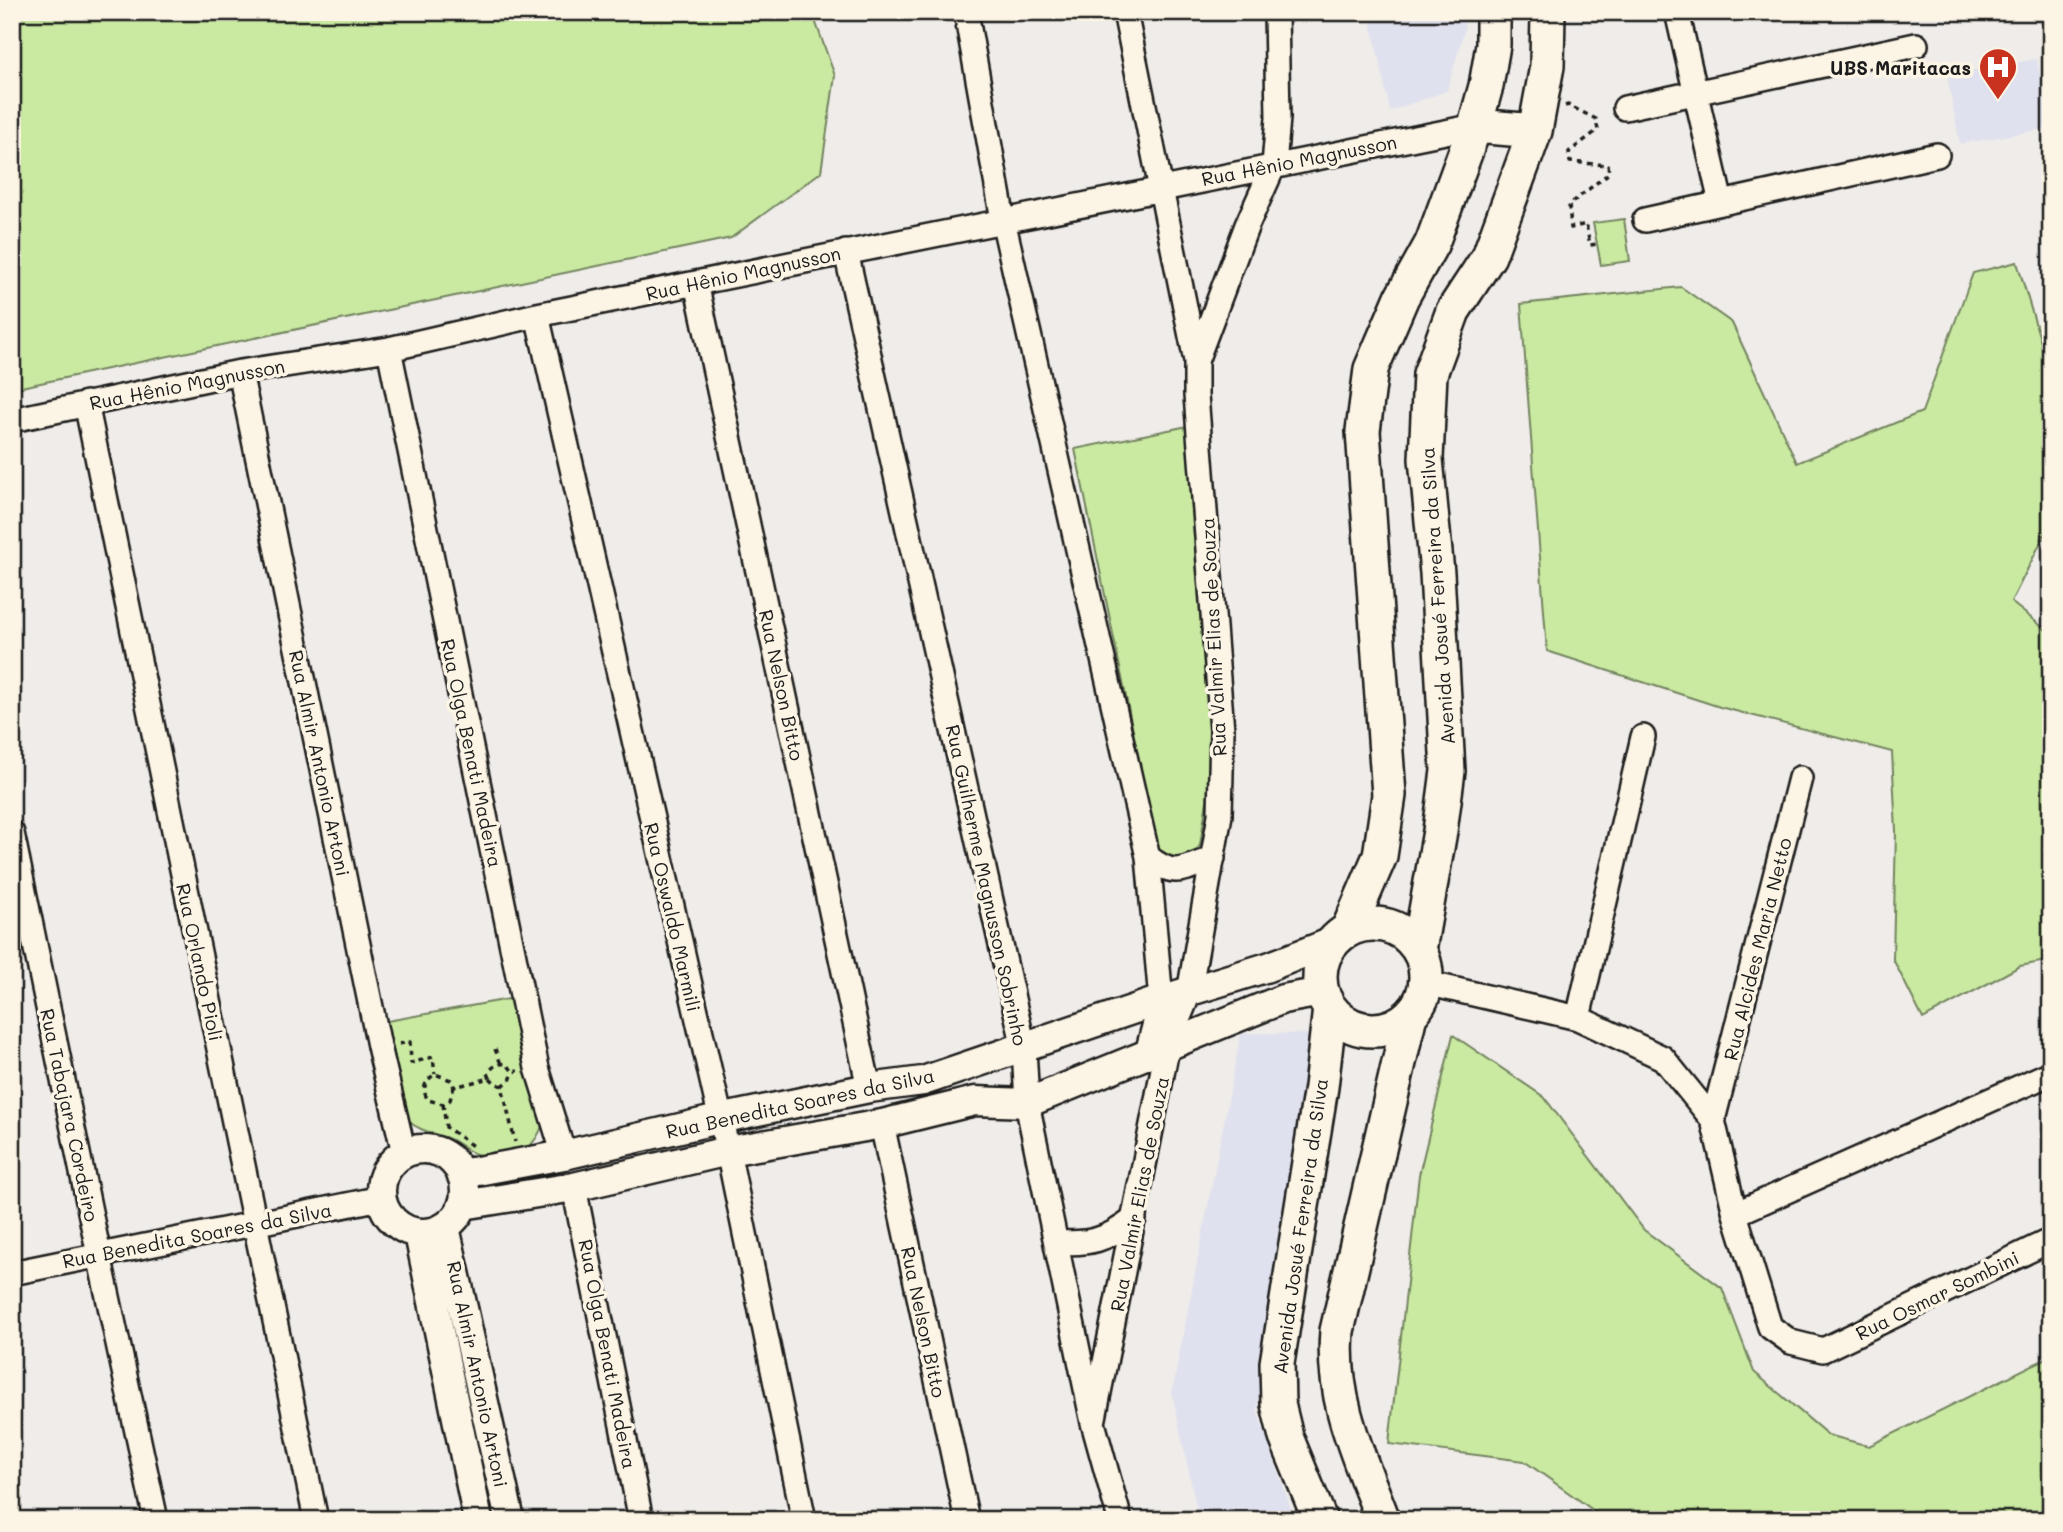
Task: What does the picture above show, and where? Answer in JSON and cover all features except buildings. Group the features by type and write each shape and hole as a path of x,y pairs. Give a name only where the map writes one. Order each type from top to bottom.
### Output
{"main road":[{"path":"1340,936 1360,925 1377,924 1394,928 1408,937 1419,950 1425,967 1426,984 1421,1001 1410,1015 1395,1026 1377,1030 1359,1029 1343,1021 1326,1000 1319,974 1323,957 1340,936 1380,856 1389,795 1363,431 1371,369 1402,297 1432,243 1475,126 1493,45 1493,12"},
{"name":"Avenida Josué Ferreira da Silva","path":"1419,950 1448,771 1437,573 1426,459 1430,374 1453,311 1489,256 1537,121 1547,66 1548,12"},
{"path":"1475,126 1537,121"},
{"name":"Avenida Josué Ferreira da Silva","path":"1320,1520 1286,1437 1278,1405 1277,1363 1321,1087 1326,1000"},
{"path":"1383,1520 1341,1405 1334,1356 1337,1332 1410,1015"}],"street":[{"path":"966,12 1003,220 1149,857 1161,1000 1158,1048"},
{"name":"Rua Valmir Elias de Souza","path":"1093,1423 1134,1219 1158,1048 1189,993 1220,815 1222,730 1196,395 1196,361 1125,12"},
{"path":"1196,361 1247,225 1274,165 1278,118 1276,12"},
{"path":"1677,12 1721,203"},
{"path":"1625,108 1916,45"},
{"name":"Rua Hênio Magnusson","path":"12,420 240,372 389,349 537,315 1475,126"},
{"path":"1645,220 1937,155"},
{"name":"Rua Guilherme Magnusson Sobrinho","path":"846,252 1024,1048 1027,1103 1093,1423 1120,1520"},
{"name":"Rua Nelson Bitto","path":"696,283 869,1088"},
{"name":"Rua Oswaldo Marmili","path":"537,315 728,1151 804,1520"},
{"name":"Rua Olga Benati Madeira","path":"389,349 537,1068 564,1155"},
{"name":"Rua Almir Antonio Artoni","path":"240,372 379,1046 404,1153"},
{"name":"Rua Orlando Pioli","path":"86,403 316,1520"},
{"path":"1578,1018 1643,737"},
{"name":"Rua Alcides Maria Netto","path":"1713,1121 1800,778"},
{"name":"Rua Tabajara Cordeiro","path":"12,833 156,1520"},
{"path":"1149,857 1164,870 1179,871 1213,859"},
{"name":"Rua Benedita Soares da Silva","path":"461,1174 564,1155 869,1088 923,1081 1161,1000 1268,967 1340,936"},
{"path":"1426,984 1578,1018 1663,1058 1713,1121 1735,1214 2051,1073"},
{"name":"Rua Benedita Soares da Silva","path":"463,1205 574,1187 728,1151 882,1124 975,1101 1027,1103 1283,999 1326,1000"},
{"name":"Rua Nelson Bitto","path":"882,1124 967,1520"},
{"path":"417,1149 432,1149 456,1164 461,1174 466,1191 463,1205 456,1218 432,1231 405,1230 394,1222 386,1211 381,1198 385,1172 393,1161 404,1153 417,1149"},
{"name":"Rua Olga Benati Madeira","path":"574,1187 641,1520"},
{"name":"Rua Benedita Soares da Silva","path":"12,1273 381,1198"},
{"name":"Rua Osmar Sombini","path":"1735,1214 1770,1327 1791,1342 1823,1350 2051,1240"},
{"path":"1056,1242 1079,1244 1101,1239 1116,1233 1134,1219"},
{"name":"Rua Almir Antonio Artoni","path":"432,1231 478,1520"},
{"name":"Rua Almir Antonio Artoni","path":"432,1231 510,1520"}],"path":[{"path":"1537,121 1568,105 1596,119 1598,130 1569,152 1570,162 1608,165 1609,173 1569,205 1571,228 1586,224 1590,245 1597,244"},
{"path":"379,1046 410,1042 411,1063 433,1057 435,1074"},
{"path":"495,1049 501,1064"},
{"path":"502,1086 495,1083 488,1073 494,1066 501,1064 507,1064 513,1072"},
{"path":"513,1072 537,1068"},
{"path":"502,1086 510,1081 513,1072"},
{"path":"435,1074 451,1080 454,1087 450,1100 443,1104 428,1100 425,1094 424,1086 428,1078 435,1074"},
{"path":"454,1087 490,1078"},
{"path":"502,1086 517,1147"},
{"path":"443,1104 446,1126 481,1150"}],"shaded area":[{"path":"1369,12 1462,12 1465,28 1447,91 1390,111"},
{"name":"UBS Maritacas","path":"2037,59 2049,128 1960,144 1947,75"},
{"path":"1241,1033 1310,1034 1257,1410 1295,1520 1201,1520 1172,1393"}],"green space":[{"path":"60,12 812,12 835,76 821,172 731,238 12,389 12,14 48,16"},
{"path":"1624,219 1630,261 1601,265 1593,223"},
{"path":"2017,262 2051,376 2051,522 2011,602 2051,634 2051,960 2020,966 1923,1019 1893,959 1896,831 1892,752 1720,707 1547,651 1521,304 1681,287 1732,323 1797,463 1922,412 1973,273"},
{"path":"1188,426 1216,744 1200,845 1193,858 1187,862 1160,855 1157,848 1075,449"},
{"path":"515,998 543,1124 534,1142 510,1154 482,1155 472,1153 451,1140 408,1121 387,1021"},
{"path":"1453,1035 1544,1097 1644,1230 1722,1288 1754,1372 1828,1435 1869,1446 2051,1356 2051,1520 1607,1520 1524,1461 1389,1444 1419,1175"}],"place":[{"name":"UBS Maritacas","path":"1998,101"}]}
